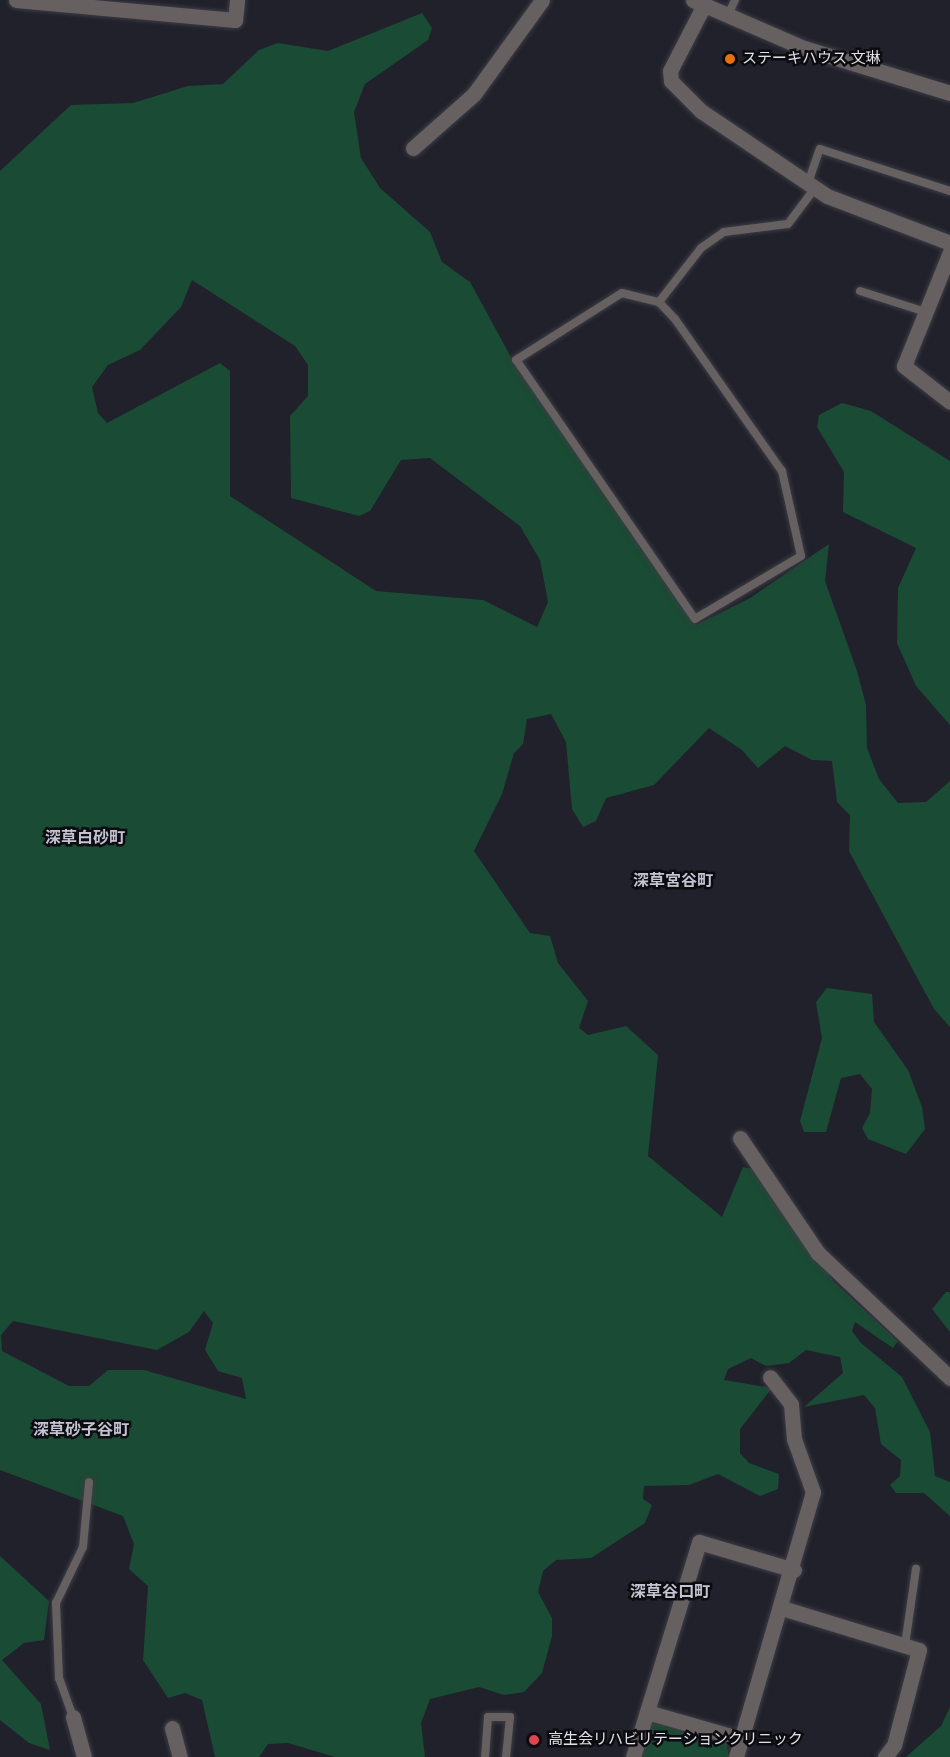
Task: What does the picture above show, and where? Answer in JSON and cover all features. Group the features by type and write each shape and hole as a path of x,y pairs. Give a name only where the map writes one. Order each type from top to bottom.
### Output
{"street":[{"path":"16,0 235,20 237,0"},
{"path":"412,148 474,94 542,0"},
{"path":"950,93 804,48 699,2 670,71 671,81 701,111 812,185 950,243"},
{"path":"950,252 904,366 950,402"},
{"path":"740,1138 818,1253 950,1378"},
{"path":"735,1757 794,1570 813,1492 795,1438 791,1404 770,1377"},
{"path":"633,1757 699,1542 794,1570"},
{"path":"782,1608 919,1650 894,1745 885,1757"},
{"path":"647,1712 741,1739"},
{"path":"73,1717 84,1757"},
{"path":"172,1728 180,1757"}],"lane":[{"path":"728,15 735,0"},
{"path":"659,302 701,248 724,232 788,224 812,185 820,149 950,191"},
{"path":"860,291 926,312"},
{"path":"622,293 659,302 782,471 801,556 695,619 516,360 622,293"},
{"path":"73,1717 59,1678 56,1603 83,1547 89,1482"},
{"path":"905,1645 916,1569"},
{"path":"485,1757 488,1717 510,1717 506,1757"}],"green space":[{"path":"422,13 432,28 428,40 365,84 354,112 361,158 380,188 430,232 442,262 470,282 512,359 696,625 750,598 829,544 825,581 857,671 866,705 867,748 879,779 898,803 926,802 950,781 950,1027 934,1009 849,851 850,815 837,802 832,761 812,760 785,746 758,768 742,750 709,728 654,785 606,798 596,821 583,827 572,809 566,742 551,714 527,719 523,744 514,753 502,794 474,851 530,933 550,936 558,963 588,1001 579,1028 588,1035 626,1026 658,1055 648,1156 722,1217 743,1167 761,1171 834,1282 898,1341 893,1348 855,1322 852,1331 861,1343 902,1377 930,1432 935,1476 950,1482 950,1516 924,1493 896,1493 890,1485 900,1476 901,1460 881,1444 875,1408 864,1395 804,1407 843,1373 840,1357 806,1350 789,1363 766,1366 751,1358 728,1369 724,1380 772,1388 740,1429 740,1453 749,1463 779,1474 778,1489 760,1496 718,1474 689,1485 644,1486 643,1499 652,1505 645,1523 591,1558 556,1560 543,1571 538,1592 552,1618 552,1636 542,1673 524,1692 504,1695 479,1687 430,1699 421,1723 425,1757 335,1757 288,1743 268,1744 259,1757 215,1757 202,1700 185,1693 168,1698 143,1660 148,1586 129,1569 134,1544 123,1516 0,1470 0,171 71,105 133,103 188,86 223,84 259,50 278,43 328,51","holes":["192,280 295,346 308,365 308,396 290,416 291,498 359,516 370,511 401,460 430,458 520,526 540,560 548,602 537,627 483,600 376,591 230,496 230,371 220,363 107,423 98,413 92,387 108,365 140,350 181,307","204,1311 213,1323 205,1350 218,1371 242,1378 246,1399 144,1370 108,1370 89,1386 69,1386 2,1351 1,1335 13,1321 157,1350 189,1332"]},
{"path":"842,403 871,411 950,461 950,725 916,686 897,643 898,588 916,548 843,512 844,472 817,427 819,415"},
{"path":"827,988 872,994 874,1022 908,1070 922,1107 925,1129 906,1154 868,1139 862,1128 870,1113 872,1089 860,1074 841,1078 826,1132 804,1132 800,1121 822,1038 816,1002"},
{"path":"946,1292 950,1292 950,1332 932,1309"},
{"path":"0,1556 49,1601 44,1640 24,1643 2,1660 41,1704 50,1750 29,1743 0,1720"},
{"path":"950,1707 950,1757 906,1757 941,1726"},
{"path":"660,1720 726,1741 729,1757 639,1757 652,1723"}],"place":[{"name":"ステーキハウス 文琳","path":"730,59"},
{"name":"高生会リハビリテーションクリニック","path":"534,1740"}],"district":[{"name":"深草白砂町","path":"85,838"},
{"name":"深草宮谷町","path":"673,881"},
{"name":"深草砂子谷町","path":"81,1430"},
{"name":"深草谷口町","path":"670,1592"}]}
